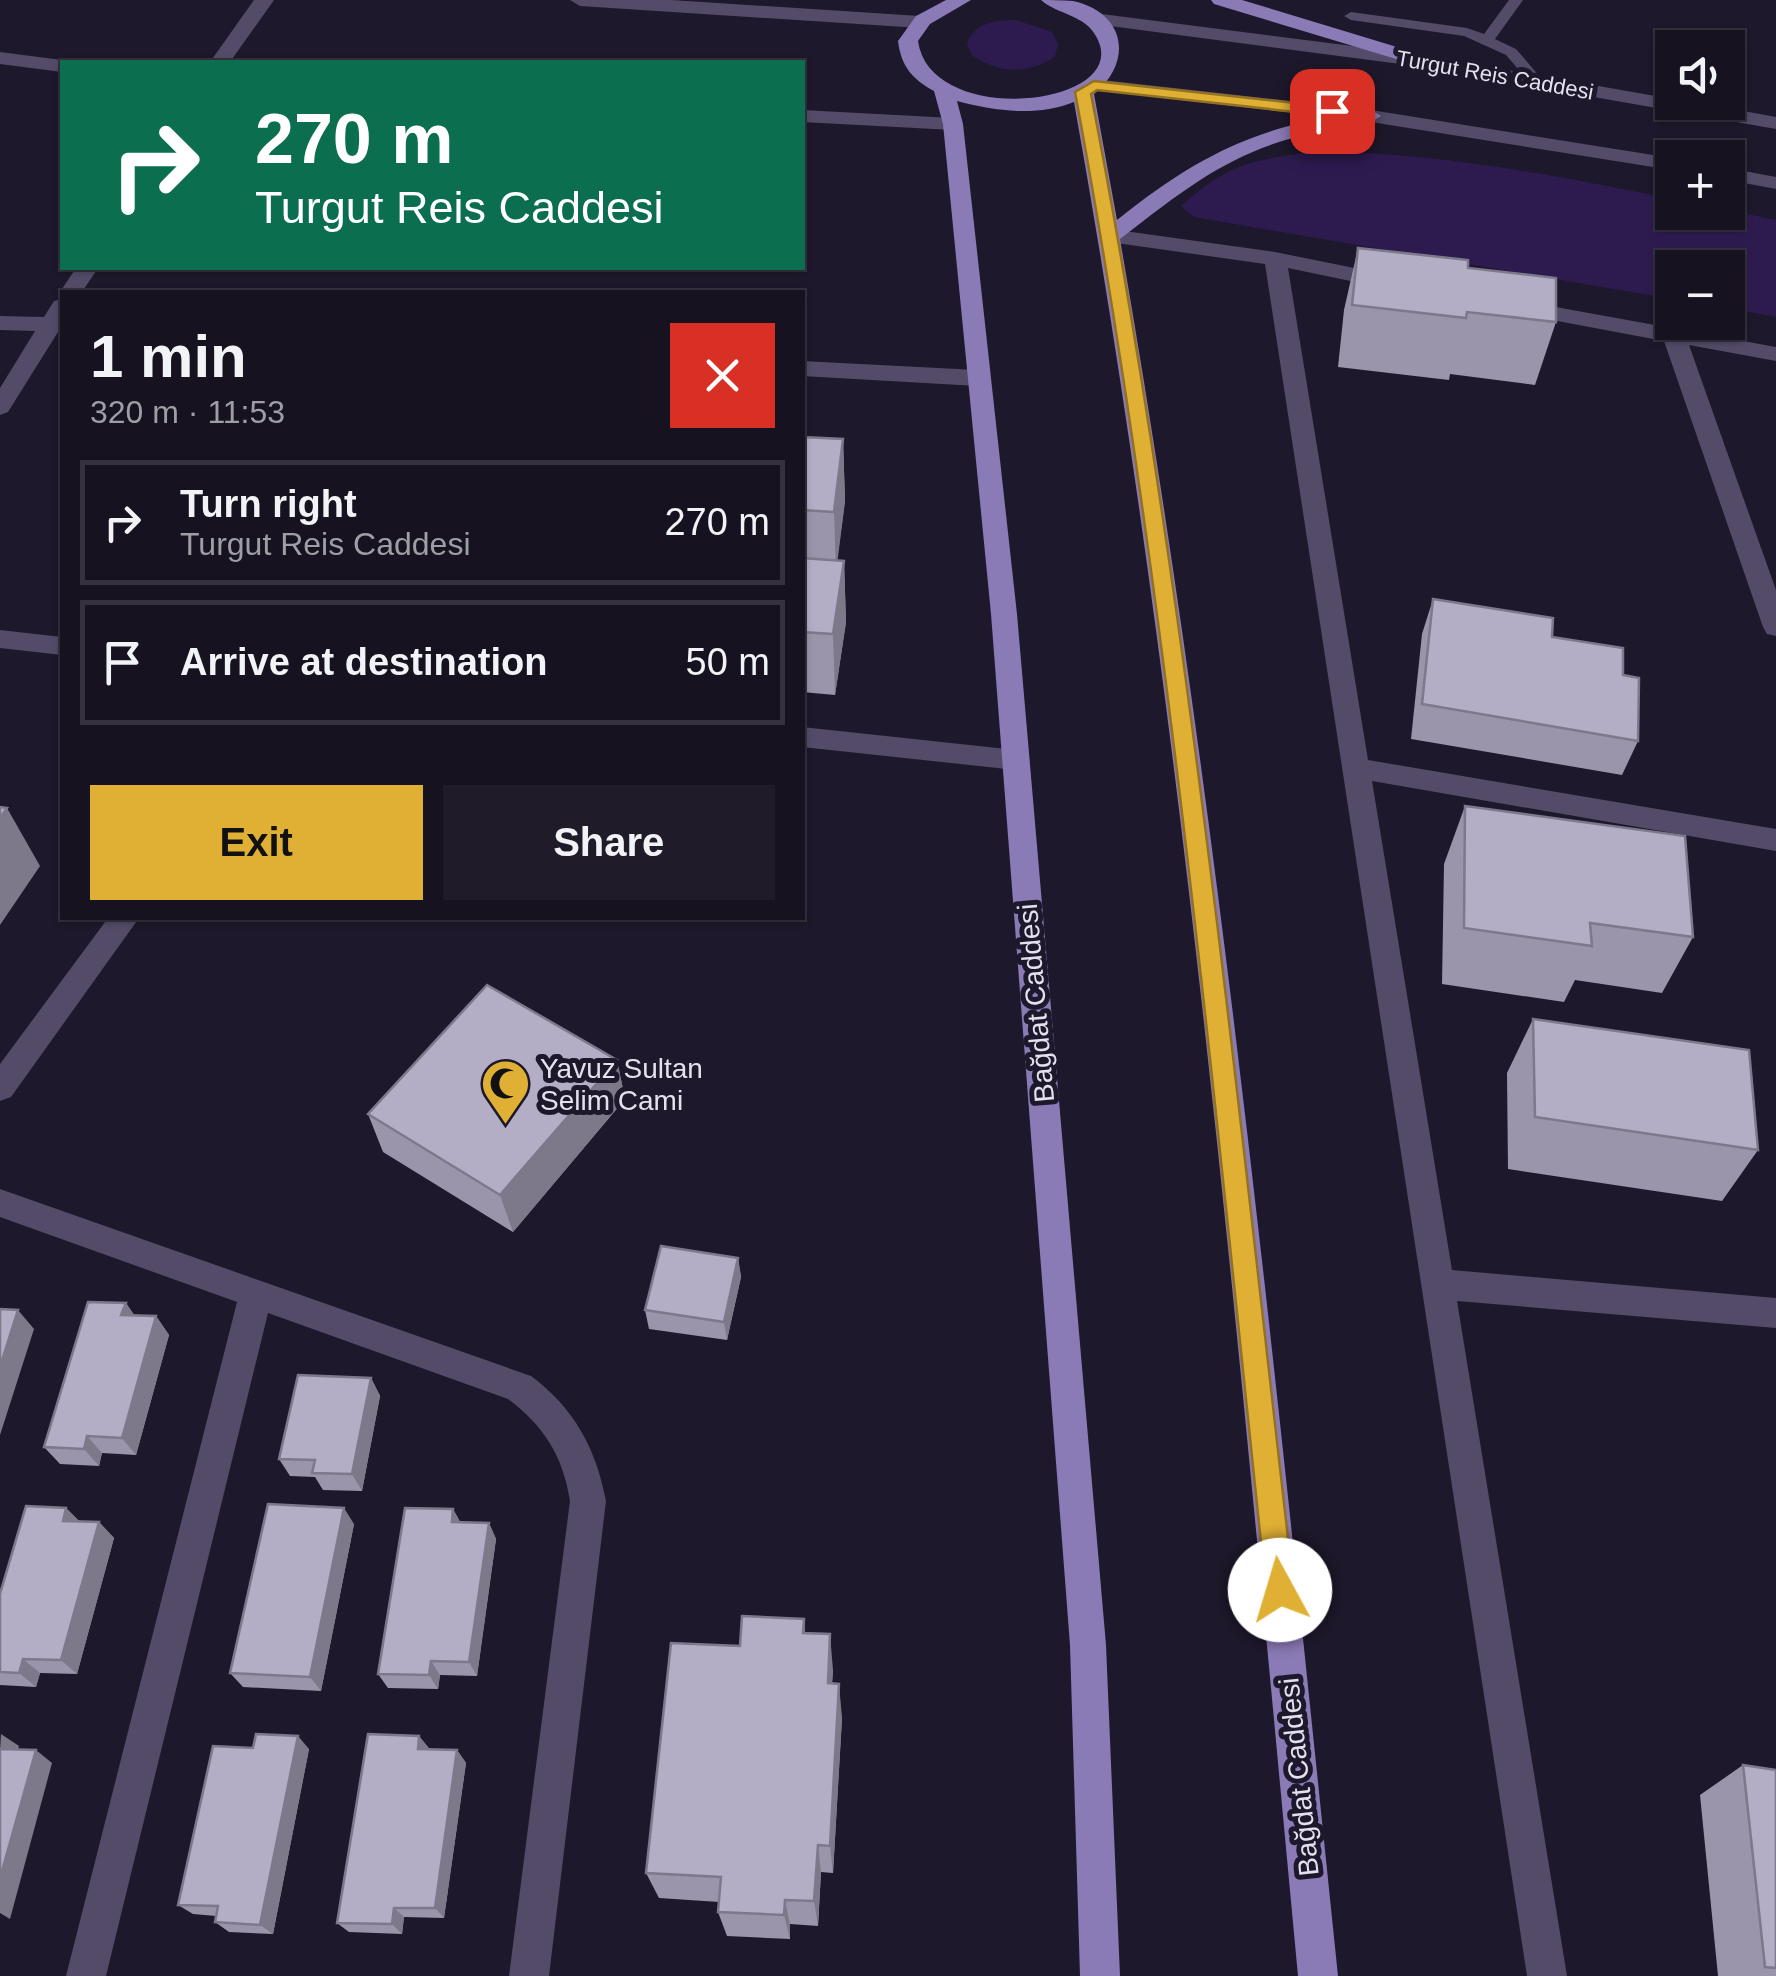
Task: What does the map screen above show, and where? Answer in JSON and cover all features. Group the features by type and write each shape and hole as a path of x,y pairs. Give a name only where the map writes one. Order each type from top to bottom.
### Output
{"main road":[{"path":"948,2 920,22 909,39 909,58 921,77 944,92 1000,106 1030,106 1089,89 1107,73 1113,46 1083,10 1051,0"},
{"path":"1221,0 1423,61"},
{"name":"Bağdat Caddesi","path":"1089,89 1152,503 1220,1049 1318,1976"},
{"name":"Bağdat Caddesi","path":"944,92 952,124 1004,614 1088,1645 1100,1976"},
{"path":"1110,236 1168,188 1228,152 1296,129 1371,116"}],"street":[{"path":"221,60 264,0"},
{"path":"580,0 920,22"},
{"name":"Turgut Reis Caddesi","path":"1083,10 1423,61 1776,124"},
{"path":"0,58 60,66"},
{"path":"1089,89 1371,116 1655,161"},
{"path":"805,116 952,124"},
{"path":"1745,178 1776,184"},
{"path":"1110,236 1276,260 1409,286"},
{"path":"1276,260 1547,1976"},
{"path":"1485,301 1655,334"},
{"path":"0,324 59,319"},
{"path":"0,407 59,319"},
{"path":"1676,340 1776,626"},
{"path":"1688,340 1776,354"},
{"path":"805,368 977,378"},
{"path":"0,638 60,646"},
{"path":"805,737 1016,760"},
{"path":"1356,768 1776,840"},
{"path":"0,1088 123,920"},
{"path":"0,1203 520,1387 558,1420 578,1456 588,1502 529,1976"},
{"path":"1437,1284 1776,1313"},
{"path":"86,1976 256,1294"}],"lane":[{"path":"1487,40 1516,0"},
{"path":"1352,16 1452,29 1487,40 1511,52 1536,81"}],"shaded area":[{"path":"1016,20 1052,32 1058,44 1055,56 1035,66 1014,70 993,66 973,56 967,44 974,31 993,22"},
{"path":"1317,151 1407,156 1584,182 1655,196 1655,230 1745,230 1745,214 1776,220 1776,317 1745,311 1745,250 1655,250 1655,296 1194,217 1181,206 1229,171 1276,157"}],"building":[{"path":"1358,248 1468,260 1468,268 1556,278 1556,322 1467,312 1466,318 1352,305"},
{"path":"805,437 843,439 834,512 805,510"},
{"path":"805,558 844,561 833,634 805,632"},
{"path":"1433,599 1553,618 1552,637 1623,648 1623,675 1639,678 1638,741 1422,704"},
{"path":"1465,806 1685,836 1693,937 1590,923 1592,946 1464,928"},
{"name":"Yavuz Sultan Selim Cami","path":"487,985 617,1060 500,1195 368,1114"},
{"path":"1533,1019 1749,1050 1758,1150 1535,1117"},
{"path":"661,1246 738,1258 724,1322 645,1310"},
{"path":"88,1302 126,1303 121,1315 156,1316 122,1438 87,1436 84,1449 44,1447"},
{"path":"0,1309 18,1310 0,1367"},
{"path":"298,1375 371,1378 352,1474 312,1473 315,1460 279,1459"},
{"path":"268,1504 344,1508 310,1677 230,1673"},
{"path":"26,1506 66,1508 63,1521 99,1522 61,1660 23,1659 19,1673 0,1672 0,1594"},
{"path":"405,1508 453,1509 452,1522 489,1523 469,1662 431,1661 429,1675 378,1674"},
{"path":"742,1616 804,1619 803,1633 830,1634 828,1683 839,1684 830,1846 818,1845 814,1901 785,1900 784,1915 718,1912 721,1877 646,1873 671,1643 740,1646"},
{"path":"256,1734 298,1736 260,1925 215,1922 218,1906 178,1905 213,1746 253,1748"},
{"path":"368,1734 419,1736 418,1749 457,1750 435,1908 394,1908 392,1924 337,1923"},
{"path":"0,1749 36,1750 0,1878"},
{"path":"1743,1765 1776,1770 1776,1968 1765,1967"}],"place":[{"name":"Yavuz Sultan Selim Cami","path":"505,1126"}],"route":[{"path":"1280,1590 1222,1068 1152,503 1083,92 1094,85 1332,111"}]}
